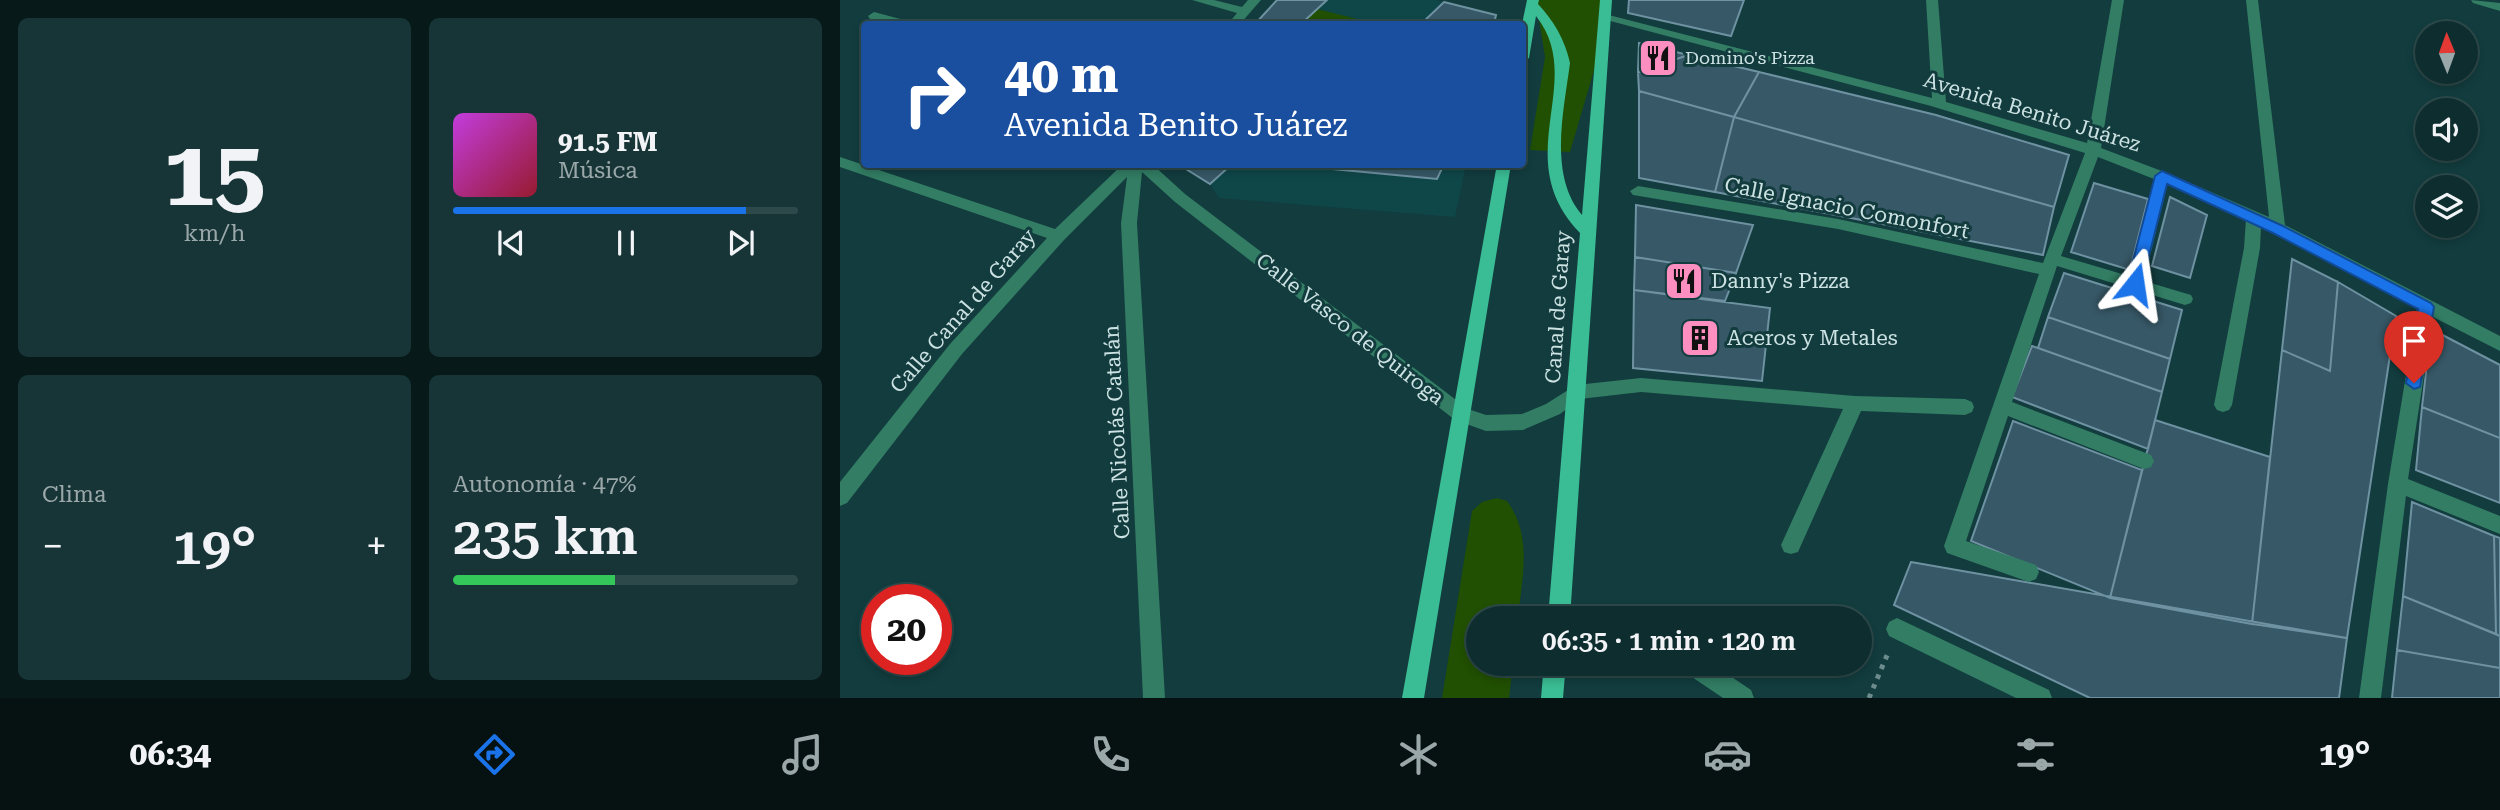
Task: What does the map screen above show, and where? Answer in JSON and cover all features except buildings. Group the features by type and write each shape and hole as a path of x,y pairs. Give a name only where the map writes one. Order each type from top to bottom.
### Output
{"main road":[{"name":"Canal de Garay","path":"1560,606 1606,0"},
{"path":"1526,30 1530,1"},
{"path":"1530,1 1551,27 1561,51 1563,63 1553,142 1556,165 1569,209 1588,231"},
{"path":"1413,698 1503,168"},
{"path":"1552,698 1554,676"}],"street":[{"path":"1198,0 1245,11"},
{"path":"1237,21 1255,0"},
{"path":"1932,0 1939,104"},
{"path":"2029,572 1954,546 2050,264 2093,150 2118,0"},
{"path":"2252,0 2278,230"},
{"path":"2477,0 2500,7"},
{"path":"874,16 893,21"},
{"name":"Avenida Benito Juárez","path":"1605,18 1939,104 2093,150 2162,176 2255,218 2500,344"},
{"path":"840,162 1058,236"},
{"name":"Calle Canal de Garay","path":"840,497 956,349 1058,236 1130,168"},
{"name":"Calle Nicolás Catalán","path":"1134,168 1129,223 1154,698"},
{"name":"Calle Vasco de Quiroga","path":"1146,168 1180,198 1462,415 1486,423 1523,422 1553,409 1576,392"},
{"path":"2135,284 2162,176"},
{"name":"Calle Ignacio Comonfort","path":"1638,191 2050,264 2185,299"},
{"path":"2223,405 2252,248 2255,218"},
{"path":"2370,698 2398,484 2426,307"},
{"path":"1576,392 1641,385 1855,403 1965,407"},
{"path":"1791,545 1855,403"},
{"path":"2002,407 2144,461"},
{"path":"2398,484 2500,525"},
{"path":"1898,629 2041,698"},
{"path":"1710,676 1742,698"}],"path":[{"path":"1869,698 1898,629"}],"shaded area":[{"path":"1277,0 1435,0 1496,15 1495,21 1365,21 1317,9 1304,21 1258,21"},
{"path":"1183,168 1465,168 1455,217 1219,198 1210,184"}],"green space":[{"path":"1536,0 1610,0 1610,16 1570,152 1530,150 1545,57"},
{"path":"1317,9 1365,21 1304,21"},
{"path":"1497,498 1507,501 1515,514 1523,543 1522,588 1520,606 1466,606 1466,676 1512,676 1509,698 1442,698 1472,511 1482,502"}],"place":[{"name":"Domino's Pizza","path":"1658,58"},
{"name":"Danny's Pizza","path":"1684,281"},
{"name":"Aceros y Metales","path":"1700,338"}],"route":[{"path":"2135,284 2162,176 2278,230 2426,307 2414,383"}]}
